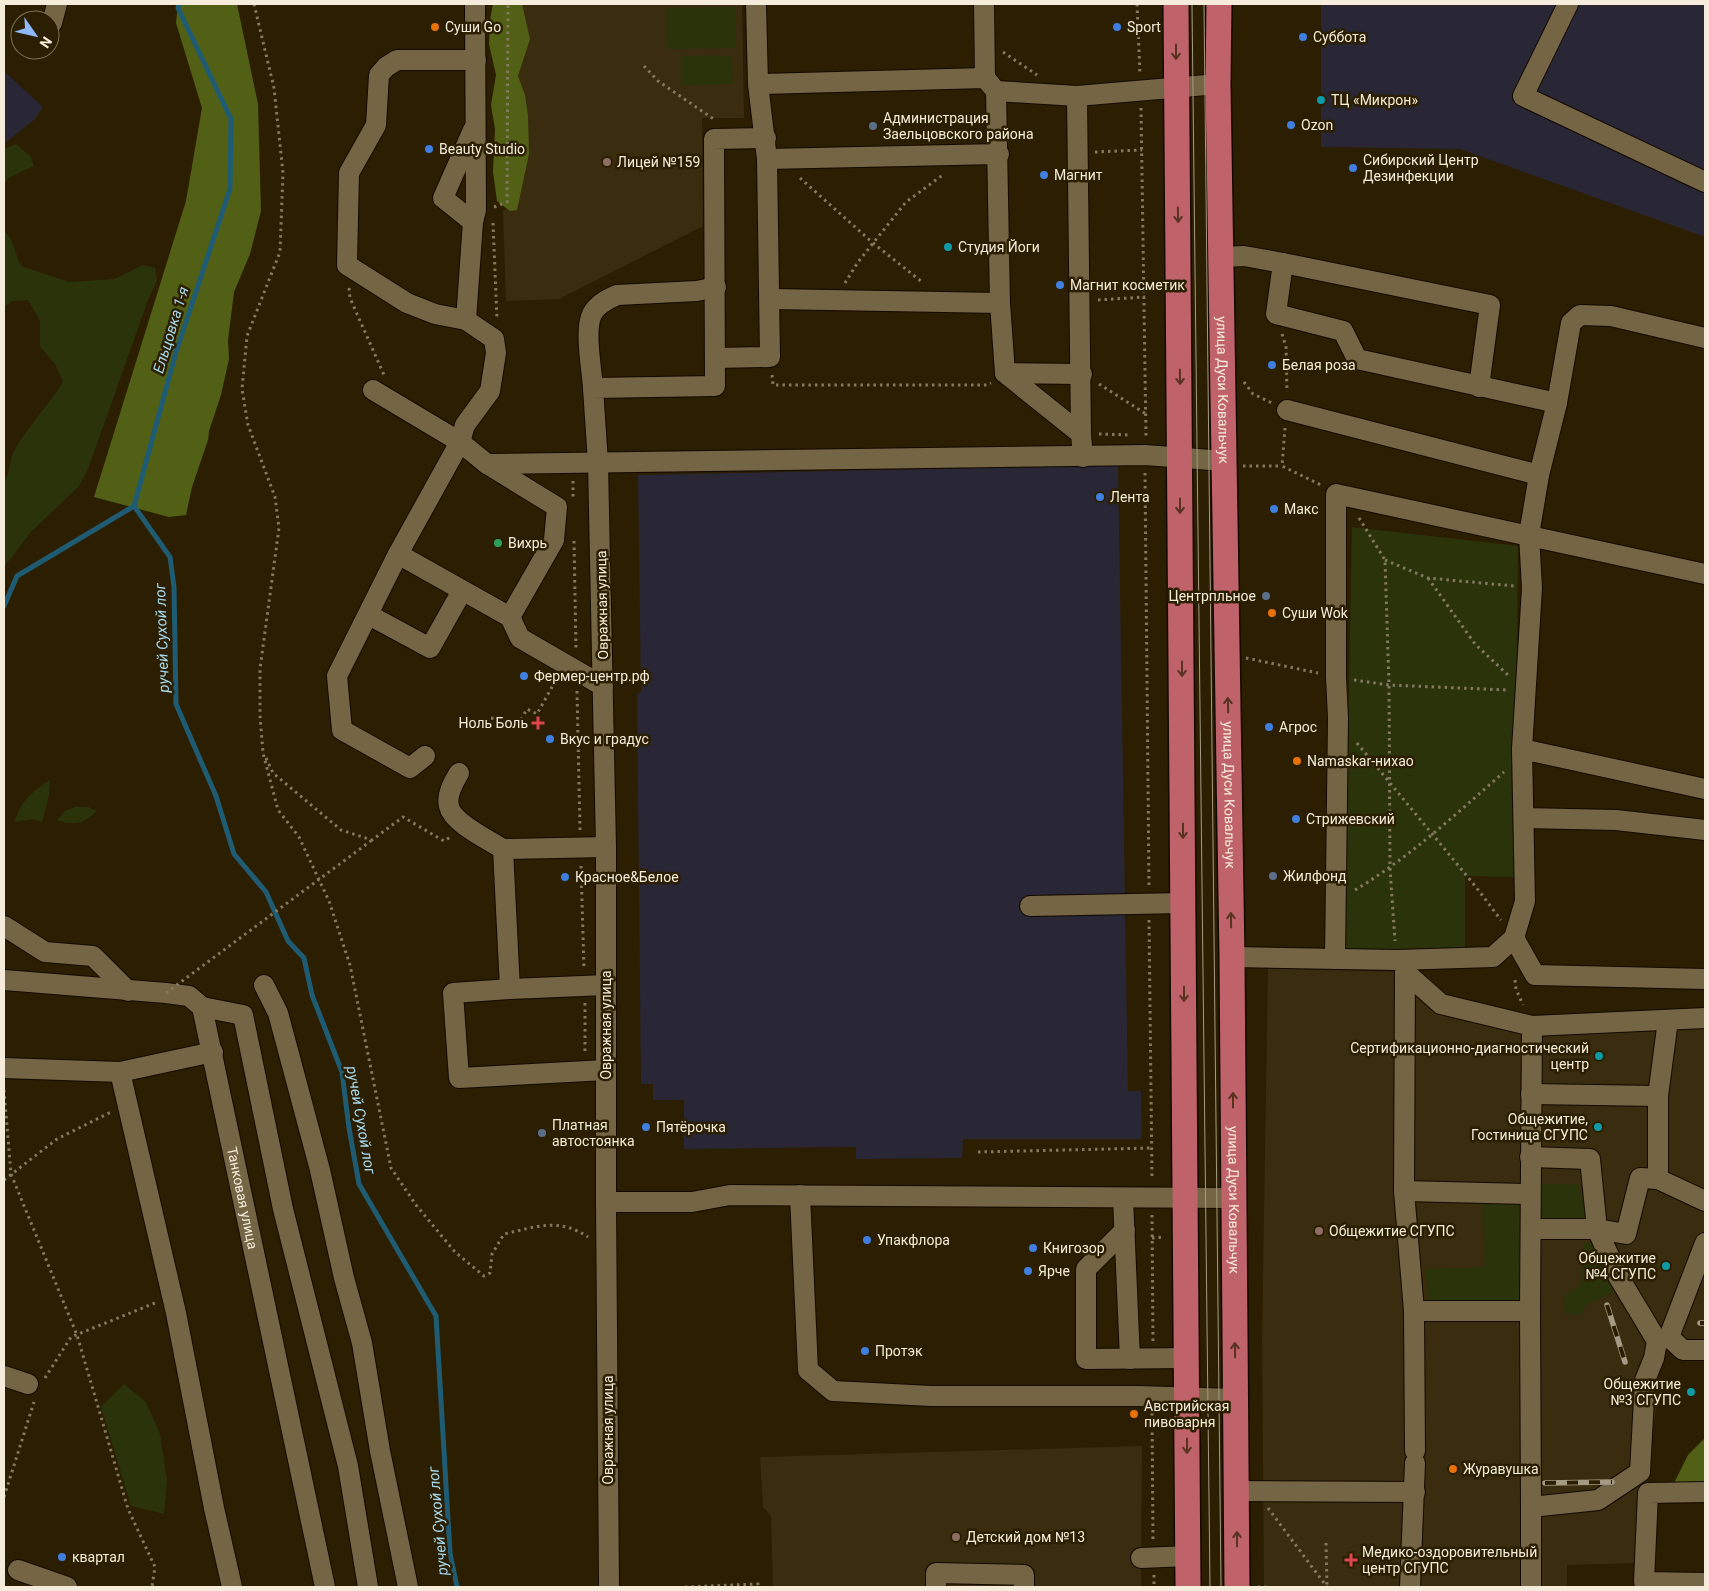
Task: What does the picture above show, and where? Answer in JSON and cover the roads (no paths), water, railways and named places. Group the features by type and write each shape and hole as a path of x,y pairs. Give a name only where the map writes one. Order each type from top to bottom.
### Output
{"main road":[{"path":"1176,4 1188,1587"},
{"name":"улица Дуси Ковальчук","path":"1219,4 1218,84 1221,257 1233,464 1232,957 1236,1399 1245,1490 1237,1587"}],"street":[{"path":"466,320 481,213 475,125 475,4"},
{"path":"715,358 770,357 773,159 760,110 756,4"},
{"path":"984,4 984,44 999,154 1000,303 1005,373 1082,434"},
{"path":"1568,4 1524,96 1705,182"},
{"path":"425,756 410,768 342,730 337,676 370,615 398,554 460,442 465,425 490,391 496,353 494,340 466,320 435,314 407,303 347,265 349,173 376,125 379,75 386,67 397,60 476,60"},
{"path":"758,84 990,84 1077,96 1218,84"},
{"path":"1077,96 1083,457"},
{"path":"475,125 443,198 481,213"},
{"path":"593,388 715,386 714,139 766,138"},
{"path":"773,159 999,154"},
{"path":"1221,257 1244,256 1490,304 1479,387"},
{"path":"1283,263 1276,314 1343,332 1357,359 1479,387 1557,402"},
{"name":"Овражная улица","path":"609,1587 604,686 598,462 589,330 592,314 604,301 617,296 698,291 716,287"},
{"path":"771,299 1000,303"},
{"path":"1232,957 1397,960 1493,957 1514,938 1525,901 1521,753 1532,588 1528,534 1539,475 1557,402 1571,323 1580,315 1611,316 1705,338"},
{"path":"1005,373 1082,374"},
{"path":"379,384 488,464 556,507 554,540 510,617"},
{"path":"1287,410 1539,475"},
{"path":"488,464 1145,455 1180,457 1233,464"},
{"path":"1335,959 1338,718 1336,677 1336,494 1528,534 1705,574"},
{"path":"398,554 510,617 520,638 604,686"},
{"path":"370,615 430,648 462,591"},
{"path":"1521,753 1705,789"},
{"path":"459,774 450,790 449,807 457,820 503,849 606,847"},
{"path":"1524,818 1616,820 1705,830"},
{"path":"503,849 510,989"},
{"path":"1030,906 1183,903"},
{"path":"4,926 45,952 93,956 128,991"},
{"path":"1514,938 1535,975 1705,979"},
{"path":"1410,1587 1415,1492 1414,1311 1404,1192 1405,972 1441,1004 1532,1026 1705,1018"},
{"path":"4,980 189,996 202,1006 243,1016 283,1209 348,1466 368,1587"},
{"path":"264,985 278,1013 320,1170 344,1278 362,1342 380,1451 408,1587"},
{"path":"606,985 453,993 459,1078 586,1073 606,1070"},
{"name":"Танковая улица","path":"202,1006 326,1587"},
{"path":"1658,1179 1658,1096 1668,1020"},
{"path":"1531,1587 1530,1311 1532,1229 1530,1157 1532,1026"},
{"path":"4,1068 120,1072 212,1052"},
{"path":"120,1072 172,1296 214,1508 232,1587"},
{"path":"1531,1094 1658,1096"},
{"path":"1530,1157 1590,1159 1597,1229 1618,1276 1663,1339 1683,1350 1705,1350"},
{"path":"1532,1229 1597,1229 1626,1234 1640,1178 1658,1179 1705,1201"},
{"path":"1404,1192 1530,1194"},
{"path":"606,1202 692,1202 730,1195 1234,1198"},
{"path":"800,1195 808,1370 833,1391 931,1396 1187,1397 1236,1399"},
{"path":"1123,1198 1130,1359"},
{"path":"1125,1230 1086,1269 1086,1359 1186,1358"},
{"path":"1531,1507 1598,1500 1640,1472 1645,1380 1705,1242"},
{"path":"1414,1311 1530,1311"},
{"path":"4,1376 35,1388"},
{"path":"1245,1490 1415,1492"},
{"path":"1705,1492 1648,1493 1643,1585 1705,1583"},
{"path":"1141,1558 1188,1556"},
{"path":"18,1570 67,1587"},
{"path":"936,1587 936,1573 1024,1574 1024,1587"}],"waterway":[{"name":"Ельцовка 1-я","path":"4,606 17,576 134,506 176,352 230,189 231,119 178,8 179,4"},
{"name":"ручей Сухой лог","path":"134,506 170,557 174,587 176,704 216,796 234,854 266,892 288,941 304,958 312,995 342,1072 359,1184 436,1316 450,1553 457,1587"}],"tram line":[{"path":"1192,4 1210,1587"},
{"path":"1204,4 1221,1587"}],"railway":[{"path":"1607,1305 1625,1362"},
{"path":"1700,1323 1705,1323"},
{"path":"1545,1483 1612,1482"}],"place":[{"name":"Суши Go","path":"435,27"},
{"name":"Sport","path":"1117,27"},
{"name":"Суббота","path":"1303,37"},
{"name":"ТЦ «Микрон»","path":"1321,100"},
{"name":"Ozon","path":"1291,125"},
{"name":"Администрация Заельцовского района","path":"873,126"},
{"name":"Beauty Studio","path":"429,149"},
{"name":"Лицей №159","path":"607,162"},
{"name":"Сибирский Центр Дезинфекции","path":"1353,168"},
{"name":"Магнит","path":"1044,175"},
{"name":"Студия Йоги","path":"948,247"},
{"name":"Магнит косметик","path":"1060,285"},
{"name":"Белая роза","path":"1272,365"},
{"name":"Лента","path":"1100,497"},
{"name":"Макс","path":"1274,509"},
{"name":"Вихрь","path":"498,543"},
{"name":"Центрпльное","path":"1266,596"},
{"name":"Суши Wok","path":"1272,613"},
{"name":"Фермер-центр.рф","path":"524,676"},
{"name":"Ноль Боль","path":"538,723"},
{"name":"Агрос","path":"1269,727"},
{"name":"Вкус и градус","path":"550,739"},
{"name":"Namaskar-нихао","path":"1297,761"},
{"name":"Стрижевский","path":"1296,819"},
{"name":"Жилфонд","path":"1273,876"},
{"name":"Красное&Белое","path":"565,877"},
{"name":"Сертификационно-диагностический центр","path":"1599,1056"},
{"name":"Пятёрочка","path":"646,1127"},
{"name":"Общежитие, Гостиница СГУПС","path":"1598,1127"},
{"name":"Платная автостоянка","path":"542,1133"},
{"name":"Общежитие СГУПС","path":"1319,1231"},
{"name":"Упакфлора","path":"867,1240"},
{"name":"Книгозор","path":"1033,1248"},
{"name":"Общежитие №4 СГУПС","path":"1666,1266"},
{"name":"Ярче","path":"1028,1271"},
{"name":"Протэк","path":"865,1351"},
{"name":"Общежитие №3 СГУПС","path":"1691,1392"},
{"name":"Австрийская пивоварня","path":"1134,1414"},
{"name":"Журавушка","path":"1453,1469"},
{"name":"Детский дом №13","path":"956,1537"},
{"name":"квартал","path":"62,1557"},
{"name":"Медико-оздоровительный центр СГУПС","path":"1351,1560"}]}
